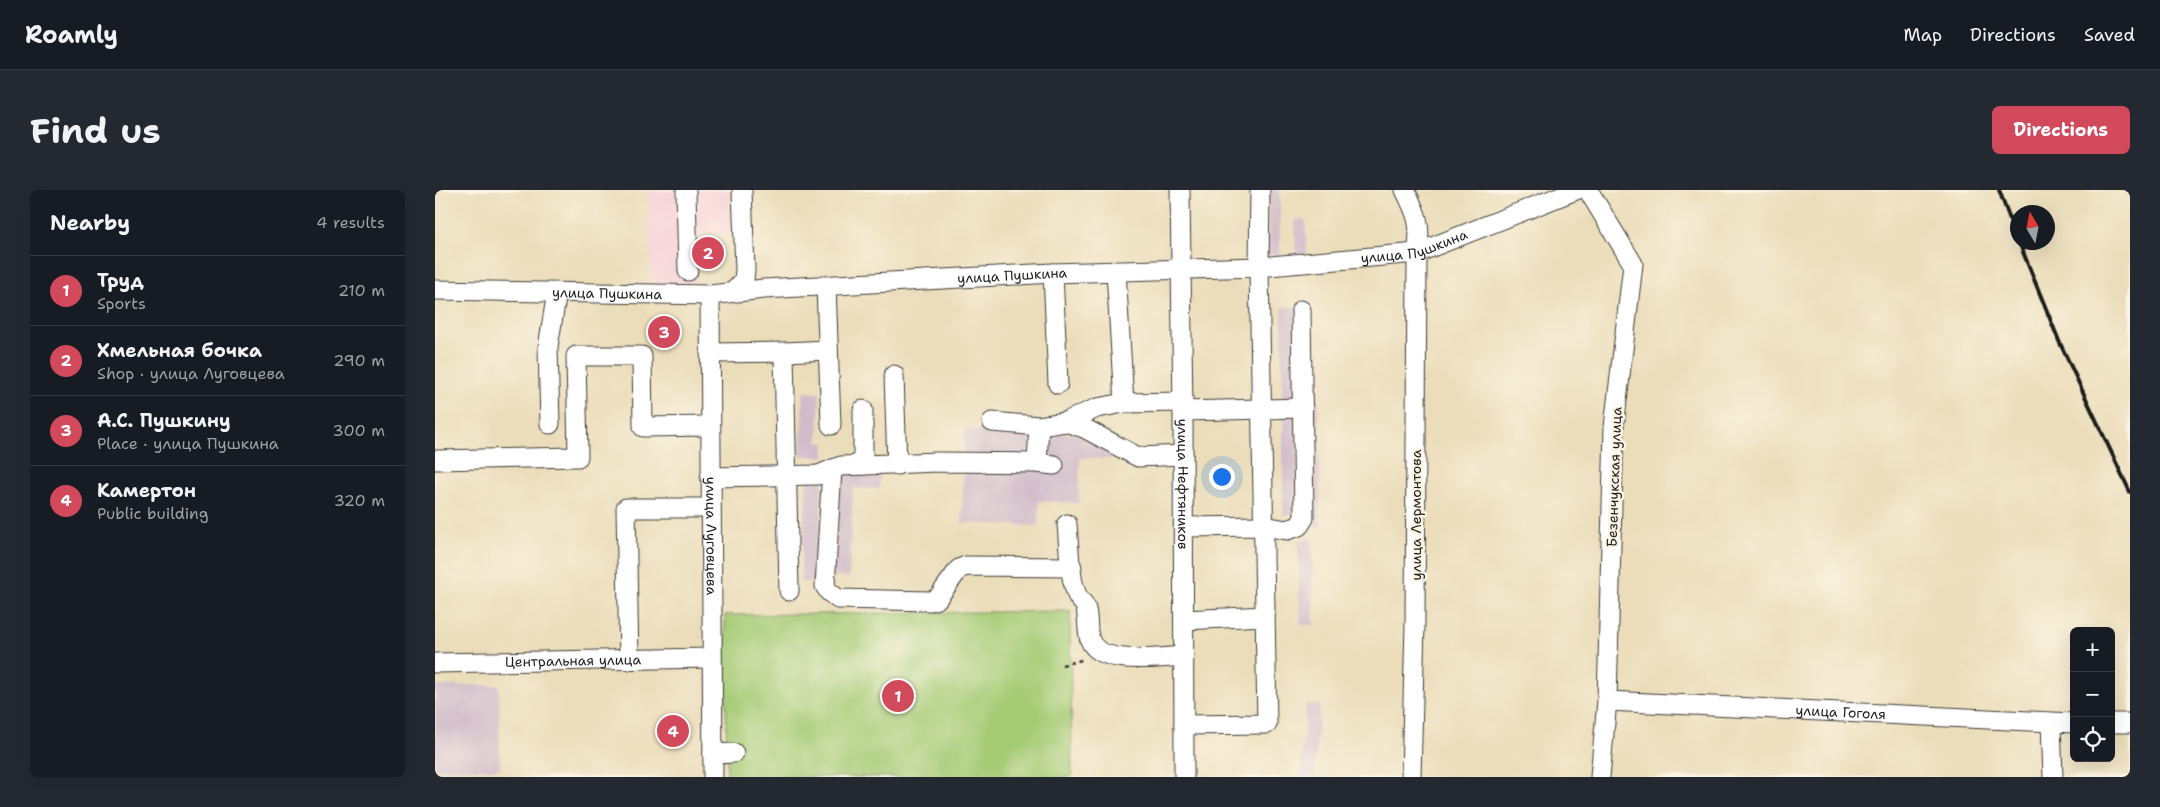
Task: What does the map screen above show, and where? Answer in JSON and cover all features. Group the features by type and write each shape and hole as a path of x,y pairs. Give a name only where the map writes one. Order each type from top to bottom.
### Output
{"street":[{"path":"687,190 689,271"},
{"path":"733,292 744,281 742,190"},
{"name":"улица Нефтяников","path":"1180,190 1184,527 1184,777"},
{"path":"1184,725 1267,724 1259,267 1260,190"},
{"name":"улица Лермонтова","path":"1405,190 1420,228 1417,253 1415,624 1411,777"},
{"name":"улица Пушкина","path":"435,290 710,295 827,285 1053,273 1259,267 1417,253 1576,190"},
{"name":"Безенчукская улица","path":"1588,190 1633,264 1613,427 1607,701 1600,777"},
{"path":"1116,271 1123,403"},
{"path":"1053,273 1058,384"},
{"path":"827,285 831,425"},
{"path":"550,424 548,356 557,292"},
{"name":"улица Луговцева","path":"710,295 713,777"},
{"path":"1184,527 1264,526 1287,530 1299,526 1304,518 1301,310"},
{"path":"710,353 828,350"},
{"path":"784,352 789,591"},
{"path":"548,356 642,356 643,427 710,426"},
{"path":"435,460 578,457 576,356"},
{"path":"894,375 897,465"},
{"path":"992,422 1039,426 1065,422 1097,408 1123,403 1262,409 1303,408"},
{"path":"863,410 863,465"},
{"path":"1065,422 1084,428 1138,457 1183,455"},
{"path":"710,477 818,475 832,469 863,465 937,462 1045,464 1039,426"},
{"path":"832,469 825,586 838,599 937,600 959,569 966,566 1072,567"},
{"path":"629,660 626,508 710,508"},
{"path":"1067,524 1078,597 1085,604 1090,641 1097,650 1107,656 1121,658 1184,656"},
{"path":"1184,620 1265,616"},
{"name":"Центральная улица","path":"435,663 711,658"},
{"name":"улица Гоголя","path":"1607,701 2070,723"},
{"path":"2115,723 2130,722"},
{"path":"2051,723 2053,777"},
{"path":"713,754 734,753"}],"shaded area":[{"path":"648,190 731,190 732,234 694,236 696,283 651,283"},
{"path":"1268,190 1280,190 1280,255 1268,255"},
{"path":"1305,219 1307,254 1296,255 1295,220"},
{"path":"1282,307 1297,307 1297,404 1282,404"},
{"path":"1305,391 1318,391 1321,527 1308,527"},
{"path":"803,392 820,393 818,442 825,443 825,457 800,456"},
{"path":"1283,412 1297,412 1297,515 1283,515"},
{"path":"965,430 1112,435 1111,459 1080,458 1079,503 1039,501 1038,526 962,523"},
{"path":"837,472 880,474 879,489 853,488 849,577 832,576"},
{"path":"807,479 823,480 817,583 800,582"},
{"path":"1298,540 1312,540 1314,625 1300,625"},
{"path":"499,685 500,769 435,769 435,686"},
{"path":"1306,704 1320,705 1314,777 1300,777"}],"green space":[{"path":"1070,611 1072,777 727,777 725,615"}],"railway":[{"path":"1999,190 2010,219"},
{"path":"2022,250 2059,341 2130,492"}],"place":[{"name":"Хмельная бочка","path":"708,253"},
{"name":"А.С. Пушкину","path":"664,332"},
{"name":"Труд","path":"898,696"},
{"name":"Камертон","path":"673,731"}]}
